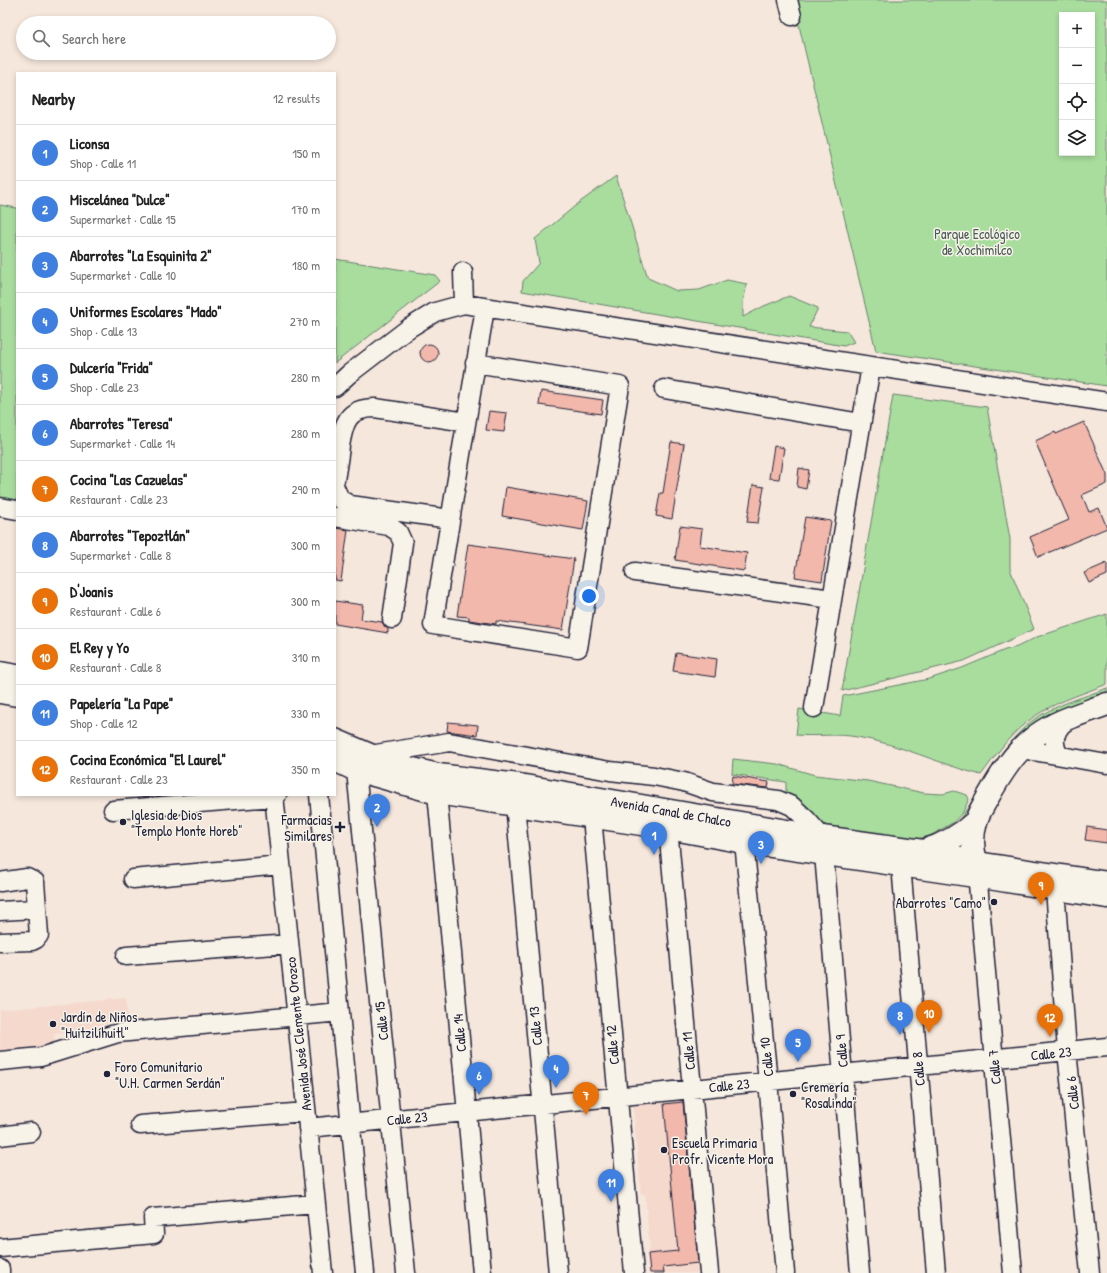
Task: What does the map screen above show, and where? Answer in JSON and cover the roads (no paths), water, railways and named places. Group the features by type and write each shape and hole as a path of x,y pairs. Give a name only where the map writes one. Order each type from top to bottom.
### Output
{"main road":[{"path":"0,673 16,676"},
{"path":"0,692 16,695"},
{"path":"923,851 946,842 966,831 978,816 1004,770 1022,749 1037,735 1067,720 1107,704"},
{"name":"Avenida Canal de Chalco","path":"336,741 363,762 437,792 668,828 744,842 923,851 977,868 1055,888 1107,897"},
{"name":"Avenida Canal de Chalco","path":"336,760 404,766 438,774 519,785 823,845 901,865 977,868"},
{"path":"977,868 973,852 973,838 978,816"}],"street":[{"path":"463,272 464,304"},
{"path":"336,385 409,328 435,312 464,304 1107,402"},
{"path":"475,364 620,386 578,648 433,625 475,364 485,308"},
{"path":"814,708 871,366"},
{"path":"664,389 861,422"},
{"path":"336,474 344,426 350,416 361,409 375,408 466,422"},
{"path":"336,490 340,499 350,505 450,519"},
{"path":"0,507 16,510"},
{"path":"336,517 389,526 398,532 403,543 392,619"},
{"path":"635,572 832,599"},
{"path":"1059,756 1055,745 1056,734 1062,723 1067,720"},
{"path":"363,762 449,742 610,771 654,776 684,782 713,792 778,800 792,806 823,845"},
{"path":"1022,749 1107,764"},
{"name":"Calle 15","path":"363,762 391,1120 406,1273"},
{"name":"Calle 14","path":"437,792 482,1273"},
{"path":"113,810 275,796"},
{"name":"Avenida José Clemente Orozco","path":"275,796 322,1273"},
{"path":"319,796 365,1273"},
{"name":"Calle 13","path":"515,804 558,1273"},
{"name":"Calle 12","path":"592,817 634,1273"},
{"name":"Calle 11","path":"668,828 709,1273"},
{"name":"Calle 10","path":"744,842 768,1081 785,1273"},
{"name":"Calle 9","path":"823,845 860,1273"},
{"name":"Calle 8","path":"901,865 936,1273"},
{"path":"133,879 281,866"},
{"name":"Avenida Canal de Chalco","path":"977,868 1107,881"},
{"name":"Calle 7","path":"977,868 1013,1273"},
{"path":"0,882 27,878 35,882 39,934 36,939 32,941 0,942"},
{"name":"Calle 6","path":"1055,888 1067,1051 1090,1273"},
{"path":"0,911 36,909"},
{"path":"126,956 289,944"},
{"path":"0,1061 42,1057 118,1033 340,1012"},
{"name":"Calle 23","path":"140,1125 307,1120 351,1124 1107,1047"},
{"path":"0,1136 31,1132"},
{"path":"0,1248 154,1234 153,1218 315,1204"}],"place":[{"name":"Iglesia de Dios \"Templo Monte Horeb\"","path":"123,822"},
{"name":"Farmacias Similares","path":"340,827"},
{"name":"Miscelánea \"Dulce\"","path":"377,827"},
{"name":"Liconsa","path":"654,855"},
{"name":"Abarrotes \"La Esquinita 2\"","path":"761,864"},
{"name":"Abarrotes \"Camo\"","path":"994,902"},
{"name":"D'Joanis","path":"1041,905"},
{"name":"Jardín de Niños \"Huitzilíhuitl\"","path":"53,1024"},
{"name":"El Rey y Yo","path":"929,1033"},
{"name":"Abarrotes \"Tepoztlán\"","path":"900,1035"},
{"name":"Cocina Económica \"El Laurel\"","path":"1050,1037"},
{"name":"Dulcería \"Frida\"","path":"798,1062"},
{"name":"Foro Comunitario \"U.H. Carmen Serdán\"","path":"107,1074"},
{"name":"Uniformes Escolares \"Mado\"","path":"556,1088"},
{"name":"Cremería \"Rosalinda\"","path":"793,1094"},
{"name":"Abarrotes \"Teresa\"","path":"479,1095"},
{"name":"Cocina \"Las Cazuelas\"","path":"586,1115"},
{"name":"Escuela Primaria Profr. Vicente Mora","path":"664,1150"},
{"name":"Papelería \"La Pape\"","path":"611,1202"}],"park label":[{"name":"Parque Ecológico de Xochimilco","path":"977,242"}]}
